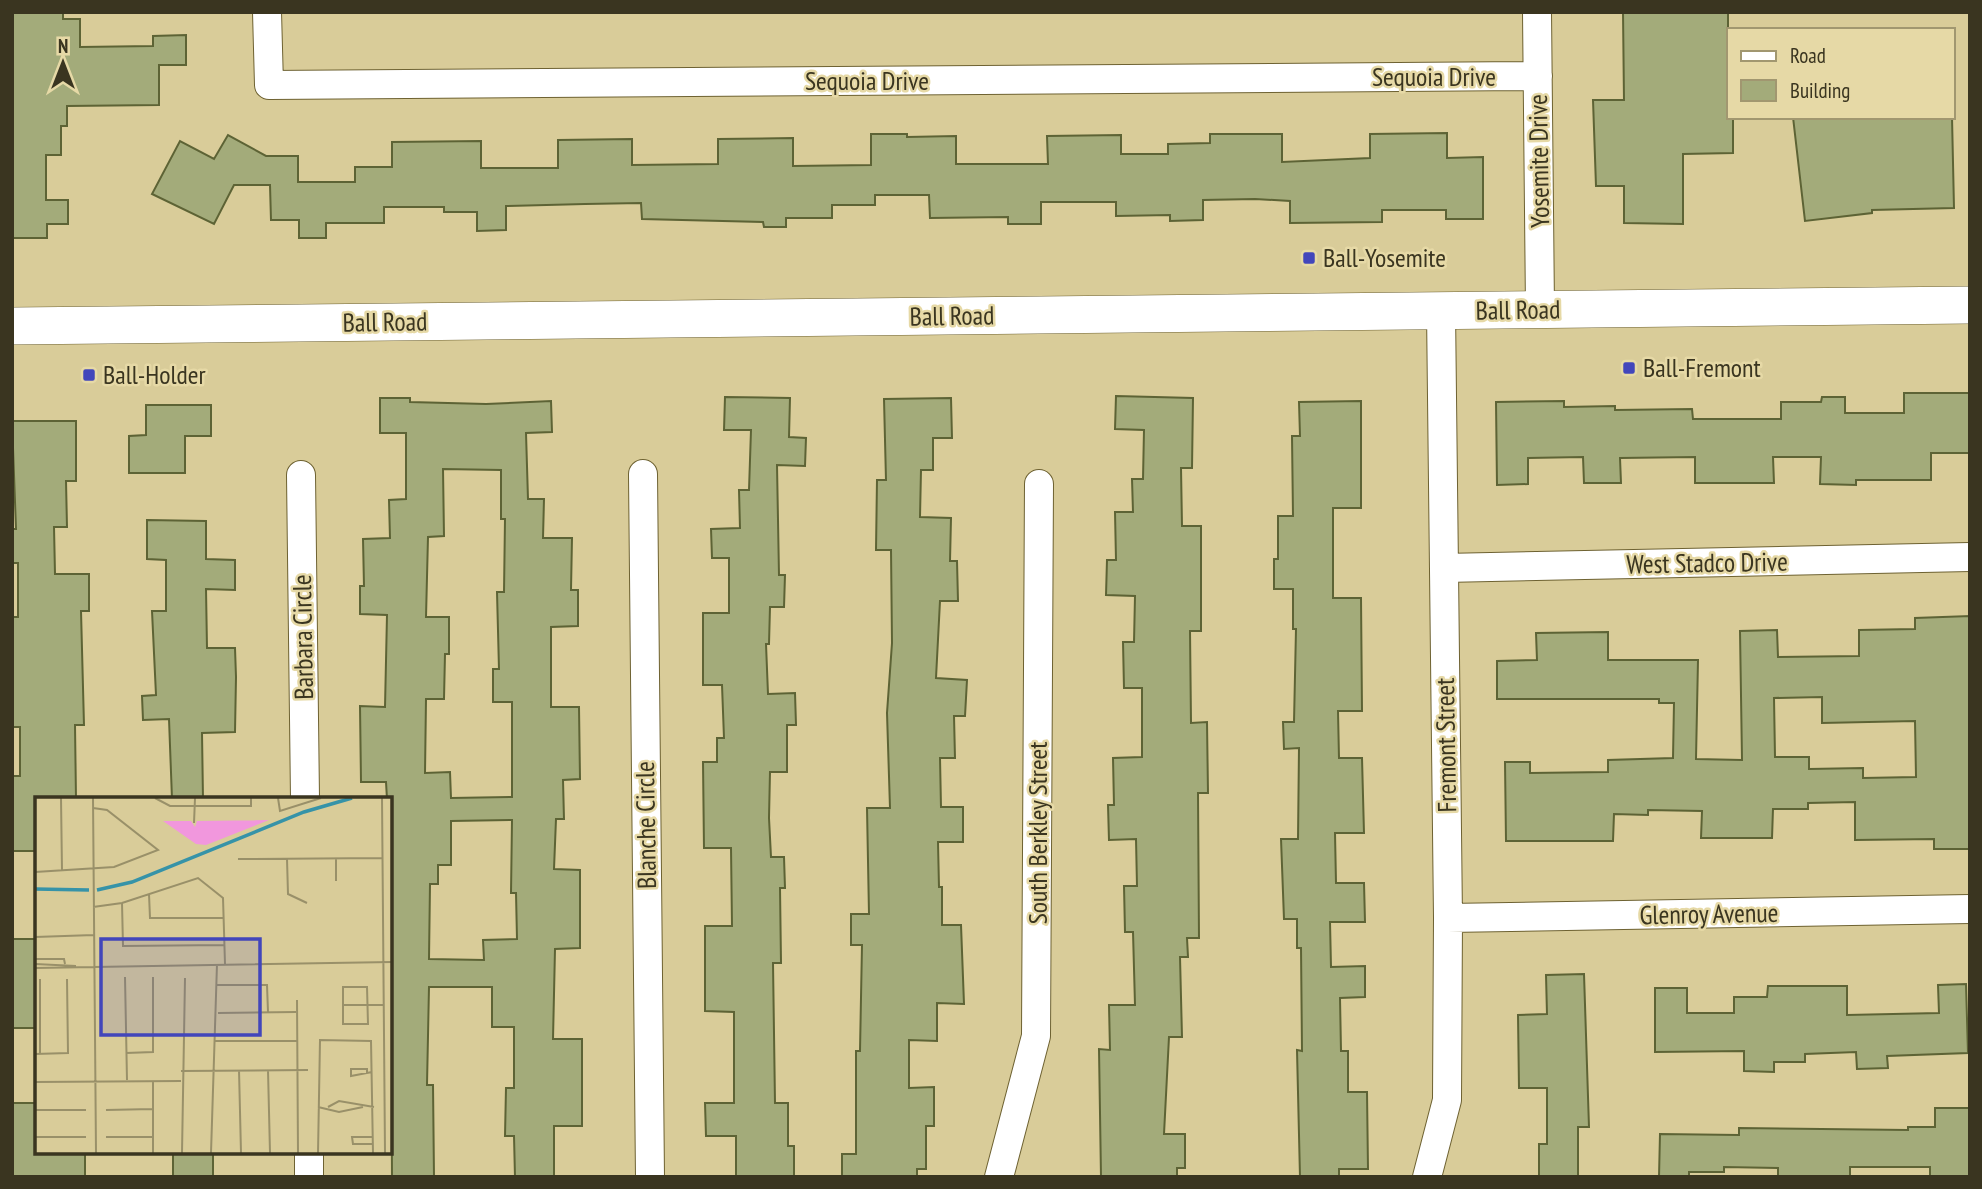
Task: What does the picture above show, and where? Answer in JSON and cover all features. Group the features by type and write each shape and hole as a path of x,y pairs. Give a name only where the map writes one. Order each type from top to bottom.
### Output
{"main road":[{"name":"Ball Road","path":"12,326 1970,305"}],"street":[{"name":"Sequoia Drive","path":"267,12 269,85 1538,76"},
{"name":"Yosemite Drive","path":"1537,12 1540,309"},
{"name":"Fremont Street","path":"1427,1177 1447,1100 1448,918 1441,310"},
{"name":"Blanche Circle","path":"643,474 650,1177"},
{"name":"Barbara Circle","path":"301,475 305,797"},
{"name":"South Berkley Street","path":"999,1177 1037,1036 1039,484"},
{"name":"West Stadco Drive","path":"1444,568 1970,557"},
{"name":"Glenroy Avenue","path":"1448,918 1970,909"},
{"path":"309,1154 309,1177"}],"building":[{"path":"12,12 63,12 63,19 80,19 80,47 153,46 153,36 186,35 186,65 159,65 159,105 67,106 67,126 61,126 61,155 46,155 46,200 68,200 68,224 47,224 47,238 12,238"},
{"path":"1623,12 1728,12 1727,119 1733,119 1733,153 1683,154 1683,224 1624,223 1624,186 1596,186 1593,100 1624,100"},
{"path":"1793,119 1952,119 1954,208 1872,210 1872,213 1805,221"},
{"path":"1447,133 1447,158 1483,157 1483,219 1446,219 1446,210 1382,210 1382,222 1290,223 1290,201 1255,199 1203,200 1203,220 1170,221 1170,215 1116,216 1116,202 1041,202 1041,224 1008,224 1008,217 930,218 929,195 875,195 875,205 832,205 832,218 786,218 786,227 764,227 763,222 642,219 641,203 506,206 506,230 477,231 477,212 444,212 444,207 384,207 384,223 326,223 326,238 299,238 299,220 271,220 270,185 234,185 214,224 152,194 180,141 214,159 228,135 266,156 298,156 298,182 355,182 355,167 392,167 392,142 481,141 481,168 558,168 558,140 632,139 632,165 718,164 718,139 793,138 793,166 871,165 871,134 907,134 907,137 956,136 956,164 1048,164 1047,136 1121,135 1121,154 1168,154 1168,144 1210,143 1210,134 1282,134 1282,162 1370,158 1370,134"},
{"path":"1904,393 1970,393 1970,453 1931,453 1931,480 1856,480 1856,485 1820,484 1821,457 1773,457 1774,483 1695,483 1695,457 1620,458 1621,483 1584,483 1583,457 1528,458 1528,484 1497,485 1496,402 1564,401 1564,407 1615,406 1615,410 1692,409 1693,419 1781,419 1781,402 1821,402 1822,397 1845,397 1845,413 1904,413"},
{"path":"1116,396 1193,398 1192,468 1181,468 1182,526 1201,526 1201,631 1190,631 1191,723 1207,722 1208,793 1198,793 1199,938 1187,938 1188,957 1180,957 1182,1037 1169,1037 1164,1134 1185,1134 1185,1168 1177,1168 1177,1177 1101,1177 1099,1049 1110,1050 1109,1005 1135,1005 1133,932 1125,932 1124,886 1137,886 1136,839 1109,840 1108,805 1114,805 1113,758 1142,757 1142,688 1124,688 1123,642 1134,642 1135,596 1106,595 1107,560 1116,560 1115,512 1133,512 1132,479 1143,479 1144,430 1115,429"},
{"path":"725,397 790,398 789,437 806,438 805,466 777,465 779,575 785,575 784,607 770,607 769,644 766,644 768,694 795,693 796,725 787,725 787,772 770,772 769,818 771,857 784,857 785,888 780,888 781,963 773,963 775,1103 788,1103 788,1146 794,1146 794,1177 736,1177 736,1136 706,1136 705,1103 734,1103 734,1012 705,1011 705,926 732,926 731,848 704,848 703,762 717,762 717,738 724,738 722,685 703,685 703,613 729,613 729,558 712,558 711,529 740,528 739,490 749,490 751,430 724,430"},
{"path":"380,398 410,398 410,402 486,404 551,401 552,432 526,433 528,499 544,499 543,538 572,538 571,590 578,590 578,626 551,627 551,707 579,707 580,779 563,780 564,819 556,819 554,869 580,870 580,948 555,949 553,1039 582,1039 582,1126 554,1126 554,1177 515,1177 514,1136 505,1136 506,1088 514,1088 514,1027 492,1027 492,987 429,987 427,1085 433,1085 434,1177 392,1177 392,797 387,797 386,782 361,782 360,706 385,707 387,615 360,614 360,586 364,586 363,539 390,538 389,500 406,499 406,433 380,433","holes":["443,469 501,470 501,519 505,519 504,592 497,592 499,669 493,669 493,702 512,702 512,797 451,798 450,772 425,773 426,699 444,699 445,654 449,654 449,617 426,617 428,537 444,536","512,820 511,893 516,893 517,939 483,940 484,960 429,959 430,884 438,884 438,865 451,865 451,821"]},
{"path":"951,398 952,438 933,438 933,470 921,470 920,517 951,518 950,561 957,561 958,601 940,601 936,678 967,680 965,716 954,716 955,758 940,758 941,807 963,807 963,842 938,842 942,925 961,925 964,1004 937,1003 937,1041 909,1040 909,1088 934,1087 934,1126 926,1126 926,1169 917,1169 917,1177 842,1177 842,1154 856,1154 856,1051 860,1051 862,945 851,945 851,914 869,914 867,808 890,808 887,713 892,643 891,550 876,550 877,480 886,480 884,399"},
{"path":"1361,401 1361,508 1333,508 1333,598 1361,598 1362,711 1338,711 1339,758 1362,758 1364,833 1335,833 1336,883 1364,883 1365,922 1330,922 1331,967 1365,966 1365,997 1340,998 1341,1051 1348,1051 1348,1092 1367,1092 1368,1169 1339,1169 1339,1177 1300,1177 1297,1050 1302,1051 1301,948 1297,948 1297,919 1284,919 1281,839 1298,839 1299,748 1284,749 1283,722 1294,722 1296,629 1293,629 1293,589 1274,589 1274,559 1278,559 1278,516 1293,516 1292,436 1300,436 1299,402"},
{"path":"146,405 211,405 211,436 185,436 185,473 129,473 129,436 146,435"},
{"path":"12,421 76,421 76,481 66,481 67,527 54,527 55,574 89,574 89,611 81,611 84,725 75,725 76,797 35,797 35,851 12,851 12,776 20,776 20,727 12,727 12,617 18,617 18,563 12,563 12,529 16,529"},
{"path":"147,520 206,521 206,559 235,560 235,590 206,589 207,648 235,648 236,677 235,732 202,733 203,797 172,797 169,719 143,720 142,696 156,695 152,611 166,611 166,560 147,559"},
{"path":"1970,616 1970,849 1934,849 1934,839 1855,840 1855,802 1808,803 1808,809 1773,809 1772,838 1701,838 1702,811 1648,810 1648,815 1614,814 1613,841 1506,841 1505,762 1530,762 1530,773 1608,772 1608,760 1673,758 1674,703 1659,703 1659,699 1497,699 1497,661 1537,660 1536,633 1608,632 1608,660 1698,660 1696,759 1742,760 1740,631 1777,630 1778,657 1859,656 1859,630 1915,629 1915,618","holes":["1822,697 1822,723 1915,721 1916,777 1863,778 1863,768 1809,769 1809,757 1775,757 1774,698"]},
{"path":"12,939 35,939 35,1028 12,1028"},
{"path":"1584,974 1589,1127 1578,1127 1578,1177 1539,1177 1539,1144 1547,1144 1547,1088 1519,1088 1518,1015 1547,1014 1546,975"},
{"path":"1966,984 1968,1053 1887,1056 1888,1068 1857,1069 1856,1052 1805,1054 1805,1062 1774,1062 1774,1072 1744,1071 1744,1051 1655,1052 1655,988 1687,988 1687,1013 1734,1013 1734,997 1767,997 1768,986 1847,986 1847,1015 1939,1013 1938,985"},
{"path":"12,1103 35,1103 35,1154 85,1154 85,1177 12,1177"},
{"path":"1935,1108 1970,1108 1970,1177 1930,1177 1930,1167 1850,1167 1850,1177 1778,1177 1778,1168 1724,1167 1724,1172 1689,1172 1689,1177 1659,1177 1660,1134 1739,1135 1739,1128 1908,1130 1908,1127 1935,1127"},
{"path":"173,1154 213,1154 213,1177 173,1177"}],"place":[{"name":"Ball-Yosemite","path":"1309,258"},
{"name":"Ball-Fremont","path":"1629,368"},
{"name":"Ball-Holder","path":"89,375"}]}
